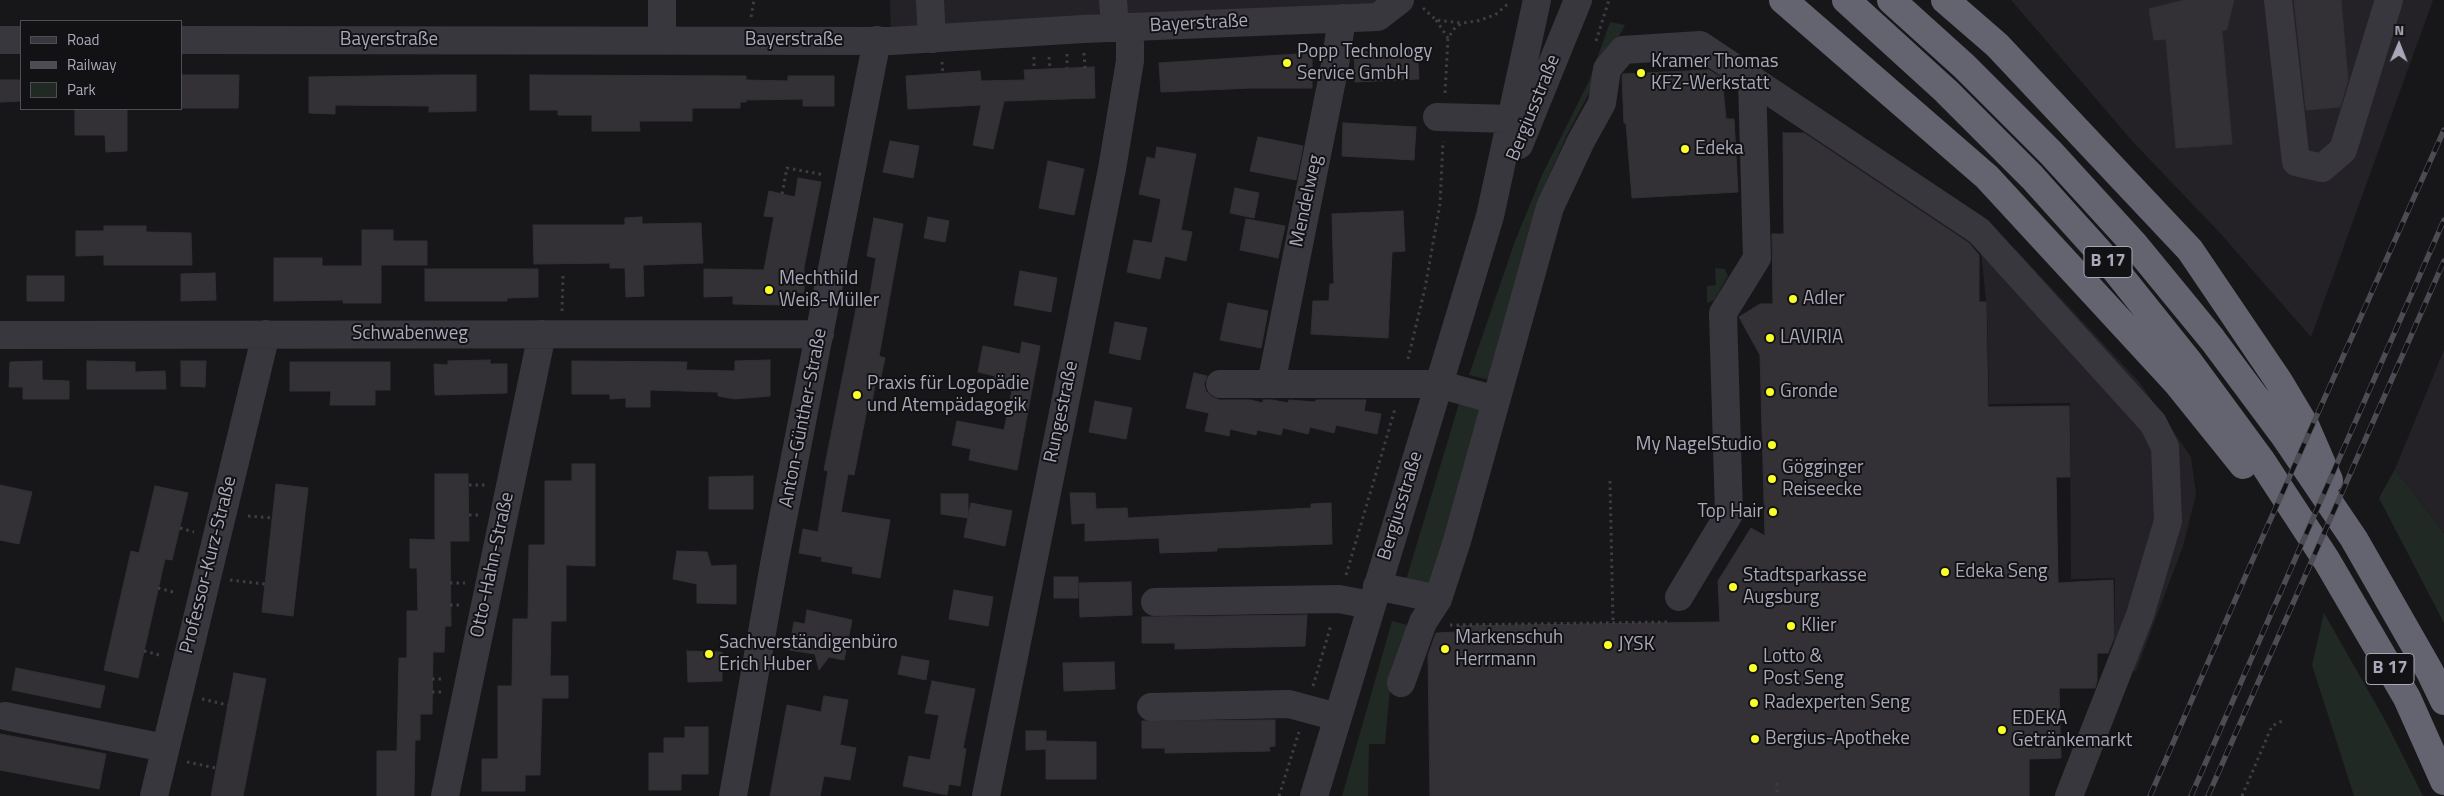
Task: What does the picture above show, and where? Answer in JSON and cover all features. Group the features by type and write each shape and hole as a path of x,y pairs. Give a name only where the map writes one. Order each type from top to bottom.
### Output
{"highway":[{"path":"1783,0 1988,176 2177,383 2254,479 2328,561"},
{"name":"B 17","path":"1846,0 1960,104 2032,177 2113,267 2211,392 2261,460 2328,561 2407,698 2444,781"},
{"name":"B 17","path":"1891,0 1964,66 2044,146 2134,244 2212,339 2268,414 2354,539 2430,672 2444,701"},
{"path":"1944,0 1996,45 2190,250 2278,380 2306,427 2354,539"}],"street":[{"path":"662,0 662,40"},
{"path":"930,0 932,39"},
{"name":"Rungestraße","path":"986,796 1112,169 1130,61 1123,28 1113,0"},
{"name":"Bergiusstraße","path":"1314,796 1490,216 1537,0"},
{"name":"Bergiusstraße","path":"1490,216 1578,0"},
{"path":"2278,0 2296,162 2322,168 2343,150 2389,0"},
{"name":"Bayerstraße","path":"182,40 932,39 1123,28 1261,11 1342,18 1378,17 1411,3"},
{"name":"Mendelweg","path":"1271,384 1335,65 1342,18"},
{"path":"0,40 20,40"},
{"name":"Anton-Günther-Straße","path":"733,796 776,559 877,40"},
{"path":"1401,683 1422,625 1438,599 1457,541 1550,207 1581,141 1602,104 1607,69 1623,50 1700,45 1978,231 2153,423 2165,447 2168,521 2140,615 2069,796"},
{"path":"1679,609 1729,514 1722,313 1757,258 1752,79"},
{"path":"1437,117 1512,119"},
{"name":"Professor-Kurz-Straße","path":"154,796 266,334"},
{"name":"Otto-Hahn-Straße","path":"445,796 552,334"},
{"name":"Schwabenweg","path":"0,335 820,334"},
{"path":"1220,384 1438,384 1496,400"},
{"path":"1155,602 1339,599 1374,596 1438,599"},
{"path":"1151,707 1289,704 1338,717"},
{"path":"5,716 165,748"}],"path":[{"path":"1436,20 1462,23 1477,21 1495,15 1510,0"},
{"path":"1411,3 1436,20 1448,38"},
{"path":"942,67 942,74"},
{"path":"782,194 787,168 850,179"},
{"path":"552,334 563,276"},
{"path":"1610,481 1613,623"},
{"path":"206,577 265,584"},
{"path":"1422,625 1613,623 1679,609"},
{"path":"2242,796 2272,726 2282,721"},
{"path":"1777,783 1777,796"}],"shaded area":[{"path":"890,0 1400,0 1378,17 891,41"},
{"path":"2011,0 2433,0 2311,337 2220,233 2134,143"},
{"path":"2015,249 2140,383 2191,457 2196,494 2183,546 2136,671 2114,669 2115,578 2071,579 2070,403 1989,404 1987,309 1981,252 1997,255"},
{"path":"2444,350 2444,533 2395,469"}],"green space":[{"path":"1610,22 1625,25 1567,135 1548,178 1497,372 1492,378 1486,379 1469,375 1515,241 1542,175 1589,81"},
{"path":"1715,268 1725,269 1728,276 1714,300 1707,303 1707,286 1716,285"},
{"path":"1460,400 1478,405 1483,417 1429,584 1406,580"},
{"path":"2395,469 2444,533 2444,623 2379,498"},
{"path":"2324,613 2386,722 2423,796 2354,796 2312,665"},
{"path":"1392,621 1412,626 1392,667 1385,744 1369,744 1368,796 1342,796"}],"building":[{"path":"2185,0 2234,0 2227,29 2222,31 2232,144 2176,148 2166,39 2154,40 2149,9"},
{"path":"2294,0 2341,0 2348,80 2340,107 2306,110"},
{"path":"1417,49 1419,79 1355,82 1354,52"},
{"path":"1312,53 1312,88 1251,88 1161,92 1159,63"},
{"path":"1094,67 1095,98 1004,101 993,149 973,145 981,105 908,109 906,76 980,71 981,81 1025,80 1024,70"},
{"path":"1709,70 1722,78 1726,119 1734,119 1738,192 1632,198 1626,123 1624,123 1623,74"},
{"path":"182,75 239,75 238,108 182,108"},
{"path":"476,75 476,111 429,112 429,106 335,105 335,114 309,113 309,77"},
{"path":"530,75 746,76 746,80 788,81 788,76 834,76 834,106 803,106 803,99 746,100 746,102 740,102 740,108 692,108 692,121 639,121 640,131 592,131 592,115 558,115 558,110 530,110"},
{"path":"0,80 20,80 20,101 0,102"},
{"path":"75,110 127,110 127,151 106,152 105,135 75,135"},
{"path":"1343,123 1416,127 1414,160 1342,156"},
{"path":"1783,133 1804,133 1969,243 1979,255 1979,302 1986,302 1988,407 2069,406 2070,477 2056,477 2058,583 2113,580 2114,638 2108,653 2097,653 2097,681 2095,688 2059,688 2061,758 2029,759 2029,796 1430,796 1428,655 1436,633 1457,632 1457,626 1720,622 1718,581 1751,528 1765,536 1760,355 1739,317 1760,304 1773,304 1772,234 1784,234"},
{"path":"1258,137 1303,146 1296,180 1250,171"},
{"path":"890,141 919,146 913,178 883,172"},
{"path":"1157,147 1196,154 1181,230 1192,232 1186,261 1165,256 1160,279 1127,272 1134,240 1152,243 1161,199 1139,194 1147,157 1155,159"},
{"path":"1048,161 1084,169 1074,215 1039,208"},
{"path":"798,178 821,182 804,267 804,293 782,292 782,305 733,304 733,296 704,297 704,269 764,270 774,217 764,216 769,191 795,197"},
{"path":"1235,188 1259,193 1254,218 1230,213"},
{"path":"1403,211 1405,251 1392,252 1388,338 1311,334 1313,301 1329,301 1330,284 1334,284 1332,214"},
{"path":"642,217 642,224 701,223 703,263 643,265 644,296 626,297 625,268 610,268 610,263 534,264 533,225 625,225 625,218"},
{"path":"928,217 949,221 945,242 924,238"},
{"path":"874,218 903,224 879,356 885,358 879,386 875,385 871,409 867,409 854,475 848,474 841,512 890,520 880,578 852,573 853,567 821,561 822,557 799,553 803,529 818,532 828,471 824,470 858,299 869,301 876,258 867,256"},
{"path":"1246,219 1285,226 1278,258 1240,250"},
{"path":"104,226 146,226 146,232 191,233 192,265 104,265 104,255 76,256 76,231 104,231"},
{"path":"362,230 393,230 393,241 427,241 427,265 381,265 381,303 343,303 343,300 274,301 274,258 322,258 322,266 362,266"},
{"path":"425,269 538,269 538,297 507,298 507,301 425,301"},
{"path":"1020,271 1057,278 1051,312 1014,305"},
{"path":"215,273 216,300 181,301 181,274"},
{"path":"27,276 64,276 64,301 27,301"},
{"path":"1228,303 1268,311 1261,348 1220,340"},
{"path":"1115,322 1147,328 1140,360 1109,353"},
{"path":"1022,342 1040,346 1017,470 969,460 971,449 952,445 957,421 1004,430 1012,390 993,386 995,376 978,372 983,346 1020,354"},
{"path":"490,360 490,364 507,364 507,393 435,395 434,364 448,365 448,361"},
{"path":"770,360 770,396 735,399 718,396 718,392 650,390 650,407 626,407 626,398 610,399 610,394 572,394 572,361 687,362 686,370 735,371 735,361"},
{"path":"42,361 42,380 69,381 69,399 23,399 23,387 9,387 10,362"},
{"path":"87,361 135,362 135,372 165,371 166,389 87,389"},
{"path":"181,361 206,361 205,387 181,386"},
{"path":"290,362 390,362 390,390 375,390 375,405 330,405 331,391 290,391"},
{"path":"1194,373 1207,376 1204,384 1206,391 1212,397 1220,400 1250,400 1263,403 1263,400 1272,400 1288,403 1289,400 1315,402 1316,400 1366,400 1364,411 1381,414 1377,434 1336,425 1334,433 1310,427 1308,434 1283,428 1281,435 1257,430 1256,435 1230,429 1229,436 1205,431 1209,413 1186,408"},
{"path":"1095,401 1132,408 1126,439 1089,432"},
{"path":"572,464 595,464 595,566 566,565 566,621 551,621 550,676 568,676 568,698 542,698 540,775 525,775 525,791 482,791 482,759 498,759 498,686 512,686 513,619 528,619 529,545 545,545 545,481 572,481"},
{"path":"435,474 468,474 469,541 450,541 451,626 445,626 444,652 433,652 432,714 420,714 420,740 415,740 414,796 377,796 377,751 397,751 399,658 407,658 407,611 418,611 417,568 410,568 410,539 435,540"},
{"path":"753,476 753,509 709,509 709,477"},
{"path":"276,484 308,488 293,616 262,612"},
{"path":"0,485 32,492 19,544 0,540"},
{"path":"155,486 188,493 172,560 165,559 138,678 104,670 131,551 139,553"},
{"path":"1070,493 1095,493 1096,509 1127,508 1128,518 1311,508 1311,504 1331,503 1332,544 1217,548 1217,551 1160,553 1159,538 1085,541 1085,523 1072,524"},
{"path":"941,494 968,494 968,518 941,514"},
{"path":"971,503 1012,511 1005,546 964,537"},
{"path":"677,551 707,552 711,566 736,565 736,604 697,603 697,584 673,579"},
{"path":"1054,577 1078,577 1078,598 1054,598"},
{"path":"1131,582 1132,615 1080,617 1079,583"},
{"path":"954,590 993,597 988,626 949,619"},
{"path":"807,610 852,620 844,660 829,657 819,670 815,654 789,650 794,622 805,624"},
{"path":"1307,615 1305,646 1175,649 1175,643 1142,643 1142,617"},
{"path":"687,651 722,652 722,681 688,682"},
{"path":"902,656 929,661 926,680 898,674"},
{"path":"1114,662 1115,689 1064,691 1063,663"},
{"path":"16,668 105,686 100,708 12,690"},
{"path":"234,673 266,679 243,796 211,796"},
{"path":"932,681 975,689 963,748 966,749 960,786 949,784 947,795 903,786 909,756 930,760 939,715 925,713"},
{"path":"824,696 848,700 840,745 856,748 850,780 824,776 820,796 770,796 787,705 821,712"},
{"path":"1275,720 1275,746 1269,747 1270,751 1165,753 1165,748 1142,748 1142,721"},
{"path":"685,727 708,727 708,774 681,774 681,790 649,790 649,753 664,753 664,738 685,738"},
{"path":"1026,731 1046,731 1046,749 1026,750"},
{"path":"0,734 106,754 99,789 0,770"},
{"path":"1046,741 1096,742 1096,779 1046,779"}],"railway":[{"path":"2150,796 2256,552 2444,130"},
{"path":"2191,796 2444,220"},
{"path":"2208,796 2444,261"}],"place":[{"name":"Popp Technology Service GmbH","path":"1287,63"},
{"name":"Kramer Thomas KFZ-Werkstatt","path":"1641,73"},
{"name":"Edeka","path":"1685,149"},
{"name":"Mechthild Weiß-Müller","path":"769,290"},
{"name":"Adler","path":"1793,299"},
{"name":"LAVIRIA","path":"1770,338"},
{"name":"Gronde","path":"1770,392"},
{"name":"Praxis für Logopädie und Atempädagogik","path":"857,395"},
{"name":"My NagelStudio","path":"1772,445"},
{"name":"Gögginger Reiseecke","path":"1772,479"},
{"name":"Top Hair","path":"1773,512"},
{"name":"Edeka Seng","path":"1945,572"},
{"name":"Stadtsparkasse Augsburg","path":"1733,587"},
{"name":"Klier","path":"1791,626"},
{"name":"JYSK","path":"1608,645"},
{"name":"Markenschuh Herrmann","path":"1445,649"},
{"name":"Sachverständigenbüro Erich Huber","path":"709,654"},
{"name":"Lotto & Post Seng","path":"1753,668"},
{"name":"Radexperten Seng","path":"1754,703"},
{"name":"EDEKA Getränkemarkt","path":"2002,730"},
{"name":"Bergius-Apotheke","path":"1755,739"}]}
